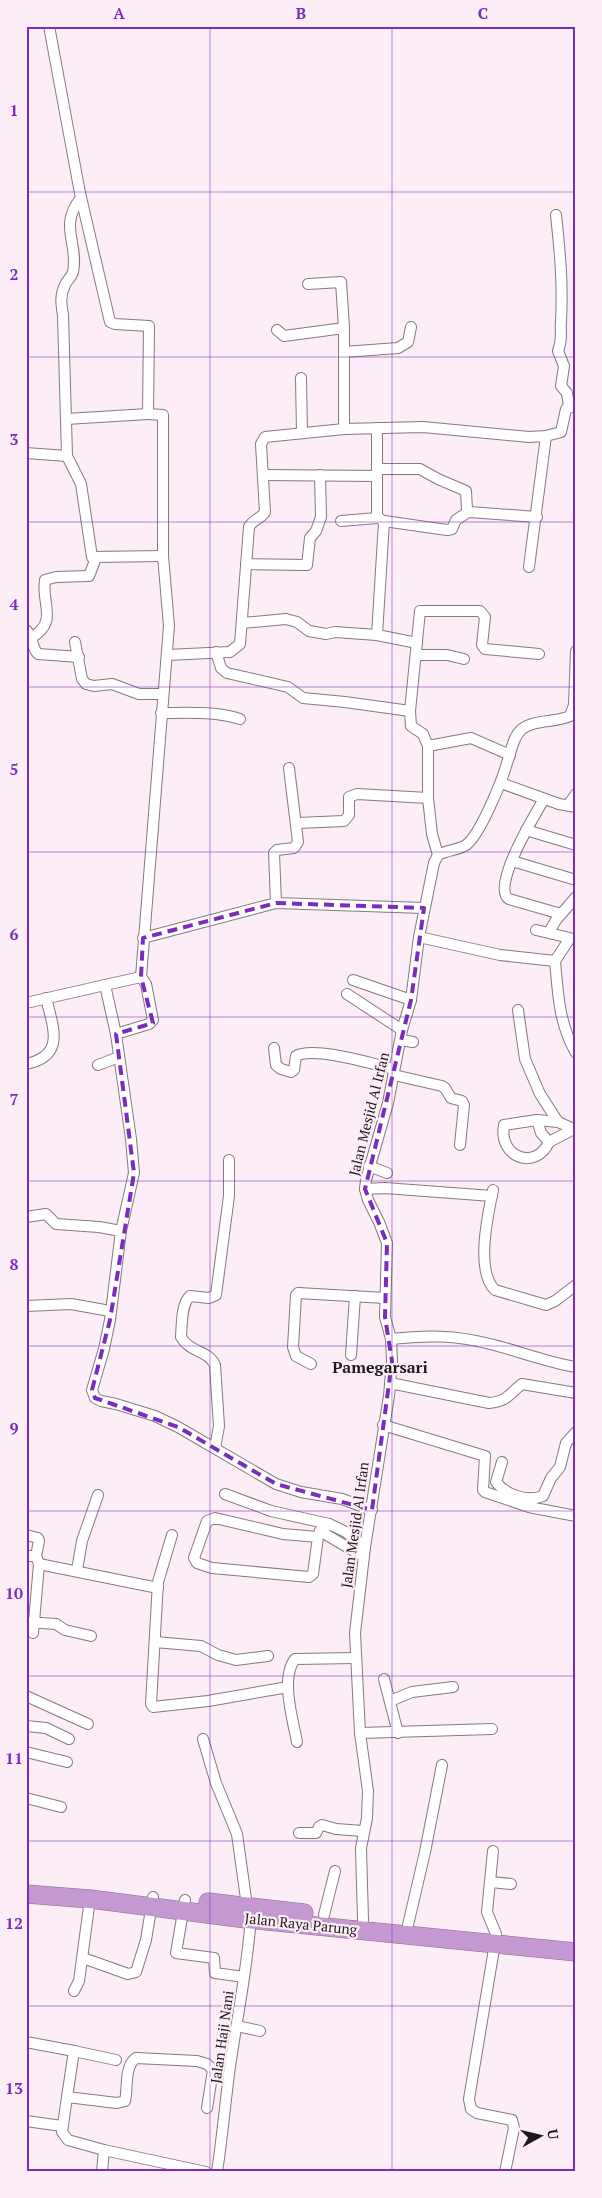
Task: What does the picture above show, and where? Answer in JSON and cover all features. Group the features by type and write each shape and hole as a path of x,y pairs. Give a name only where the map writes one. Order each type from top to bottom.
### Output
{"highway":[{"name":"Jalan Raya Parung","path":"26,1884 184,1905 496,1938 576,1941"},
{"name":"Jalan Raya Parung","path":"26,1894 152,1901"},
{"name":"Jalan Raya Parung","path":"250,1911 324,1915 408,1925 576,1952"}],"street":[{"path":"48,26 81,198 110,322 149,326 148,414"},
{"path":"81,198 70,214 73,268 70,278 65,283 60,302 63,315 67,456 76,470 81,484 92,557 164,556"},
{"path":"167,655 230,652 240,644 249,527 254,519 262,516 265,512 261,444 265,437 344,429 423,427 529,437 546,436 560,432 566,409 572,406 567,393 561,386 564,366 558,351 563,341 560,331 563,281 556,215"},
{"path":"308,284 341,282 344,328 344,429"},
{"path":"344,352 398,348 408,342 411,327"},
{"path":"277,330 284,336 344,328"},
{"path":"301,378 302,433"},
{"path":"66,419 163,414 164,556 169,626 141,977 146,984 153,1020 149,1024 116,1034"},
{"path":"376,635 381,519 377,472 377,428"},
{"path":"529,567 546,436"},
{"path":"26,453 67,456"},
{"path":"263,475 320,476 420,469 466,491 468,512"},
{"path":"246,564 308,565 310,538 316,531 321,517 320,476"},
{"path":"341,520 381,519 447,530 452,529 456,520 468,512 537,517"},
{"path":"79,657 42,656 35,651 29,634 42,631 45,626 47,602 45,580 89,576 96,558"},
{"path":"539,654 485,649 482,645 484,617 480,611 420,611 410,711 411,726 423,734 428,746 428,798 432,834 438,855 445,851 465,846 474,838 501,783 516,736 522,729 530,724 563,719 570,716 573,710 576,651"},
{"path":"242,623 286,619 297,622 309,630 326,634 334,632 376,635 417,643"},
{"path":"75,642 82,679 86,684 94,686 112,684 139,694 163,694"},
{"path":"216,652 221,668 227,673 288,687 303,698 410,711"},
{"path":"416,656 447,655 464,659"},
{"path":"161,713 228,715 240,719"},
{"path":"428,746 470,738 510,755"},
{"path":"276,903 274,853 278,850 294,848 297,845 297,823 290,768"},
{"path":"501,783 544,799 572,806 576,794"},
{"path":"297,823 344,821 348,815 350,797 357,794 428,798"},
{"path":"544,799 526,830 504,885 506,897 561,914"},
{"path":"526,830 576,845"},
{"name":"Jalan Mesjid Al Irfan","path":"363,1920 361,1848 367,1818 368,1792 360,1733 355,1633 364,1552 372,1510 390,1383 391,1339 386,1328 387,1243 365,1189 369,1166 388,1103 401,1035 411,1000 424,908 434,863 438,855"},
{"path":"512,861 576,880"},
{"path":"549,932 556,920 576,897"},
{"path":"144,938 276,903 424,908"},
{"path":"536,930 574,937 554,961 559,1013 563,1027 576,1053"},
{"path":"419,938 500,955 554,961"},
{"path":"26,1003 141,977"},
{"path":"353,980 411,1000"},
{"path":"105,985 116,1034 134,1173 121,1232 104,1349 92,1390 95,1398 155,1416 276,1484 301,1492 342,1499 372,1510"},
{"path":"347,994 413,1042"},
{"path":"26,1064 44,1058 55,1042 46,998"},
{"path":"518,1010 525,1059 540,1094 558,1122"},
{"path":"274,1048 276,1065 285,1071 294,1070 296,1056 308,1053 355,1059 442,1086 451,1098 462,1101 464,1105 460,1145"},
{"path":"98,1065 118,1057"},
{"path":"537,1120 541,1133 549,1142"},
{"path":"537,1120 558,1122 575,1129 549,1142 545,1150 530,1158 510,1152 505,1144 504,1125 537,1120"},
{"path":"215,1448 219,1426 215,1365 211,1357 186,1344 181,1337 183,1311 187,1298 190,1296 209,1298 216,1296 229,1196 229,1160"},
{"path":"369,1166 387,1173"},
{"path":"365,1189 385,1188 493,1193 484,1237 486,1263 492,1288 546,1305 555,1301 576,1285"},
{"path":"26,1217 46,1214 56,1224 99,1227 121,1232"},
{"path":"311,1364 296,1356 293,1347 296,1295 301,1293 385,1298"},
{"path":"350,1355 355,1296"},
{"path":"26,1306 71,1304 110,1311"},
{"path":"391,1339 426,1335 451,1336 488,1343 542,1361 576,1367"},
{"path":"390,1383 489,1403 500,1402 509,1398 522,1384 576,1393"},
{"path":"383,1425 485,1456 483,1490 485,1492 529,1507 576,1516"},
{"path":"502,1462 496,1482 503,1491 534,1500 543,1496 560,1467 566,1443 576,1432"},
{"path":"225,1494 271,1511 329,1524 346,1532 364,1552"},
{"path":"77,1570 82,1541 98,1495"},
{"path":"329,1524 319,1534 313,1574 309,1577 212,1568 197,1563 194,1558 207,1521 212,1518 283,1534 319,1534 364,1552"},
{"path":"26,1535 38,1538 39,1540 34,1559 31,1626 56,1624 65,1630 91,1636"},
{"path":"172,1535 159,1578 151,1704 154,1708 288,1687"},
{"path":"34,1559 158,1588"},
{"path":"155,1642 201,1646 218,1655 236,1660 268,1656"},
{"path":"298,1742 290,1709 288,1687 289,1669 295,1659 355,1658"},
{"path":"384,1679 398,1733"},
{"path":"390,1700 412,1692 452,1687"},
{"path":"26,1696 88,1724"},
{"path":"26,1726 46,1728 69,1739"},
{"path":"360,1733 492,1728"},
{"name":"Jalan Haji Nani","path":"203,1739 216,1783 237,1834 250,1911 244,1977 217,2172"},
{"path":"26,1752 67,1762"},
{"path":"408,1925 442,1765"},
{"path":"26,1798 61,1807"},
{"path":"299,1833 316,1833 322,1825 336,1830 363,1831"},
{"path":"493,1851 487,1912 496,1938 469,2099 471,2109 512,2120 514,2123 505,2172"},
{"path":"324,1915 336,1871"},
{"path":"491,1882 510,1884"},
{"path":"74,1991 79,1981 83,1958 90,1899"},
{"path":"83,1958 128,1974 134,1974 146,1940 152,1901"},
{"path":"184,1905 176,1953 214,1958 215,1973 244,1977"},
{"path":"237,2026 260,2031"},
{"path":"26,2042 116,2060"},
{"path":"74,2051 62,2126 64,2136 68,2140 104,2150 206,2172"},
{"path":"67,2097 121,2104 125,2102 130,2068 132,2061 136,2058 197,2061 207,2064 213,2070 207,2108"},
{"path":"26,2120 62,2126"},
{"path":"102,2172 104,2150"}],"highlighted area":[{"path":"276,903 424,908 411,1000 365,1189 387,1243 385,1317 392,1361 372,1510 276,1484 178,1427 95,1398 92,1390 110,1320 134,1173 116,1034 153,1023 141,977 143,938"}],"district":[{"name":"Pamegarsari","path":"380,1367"}]}
